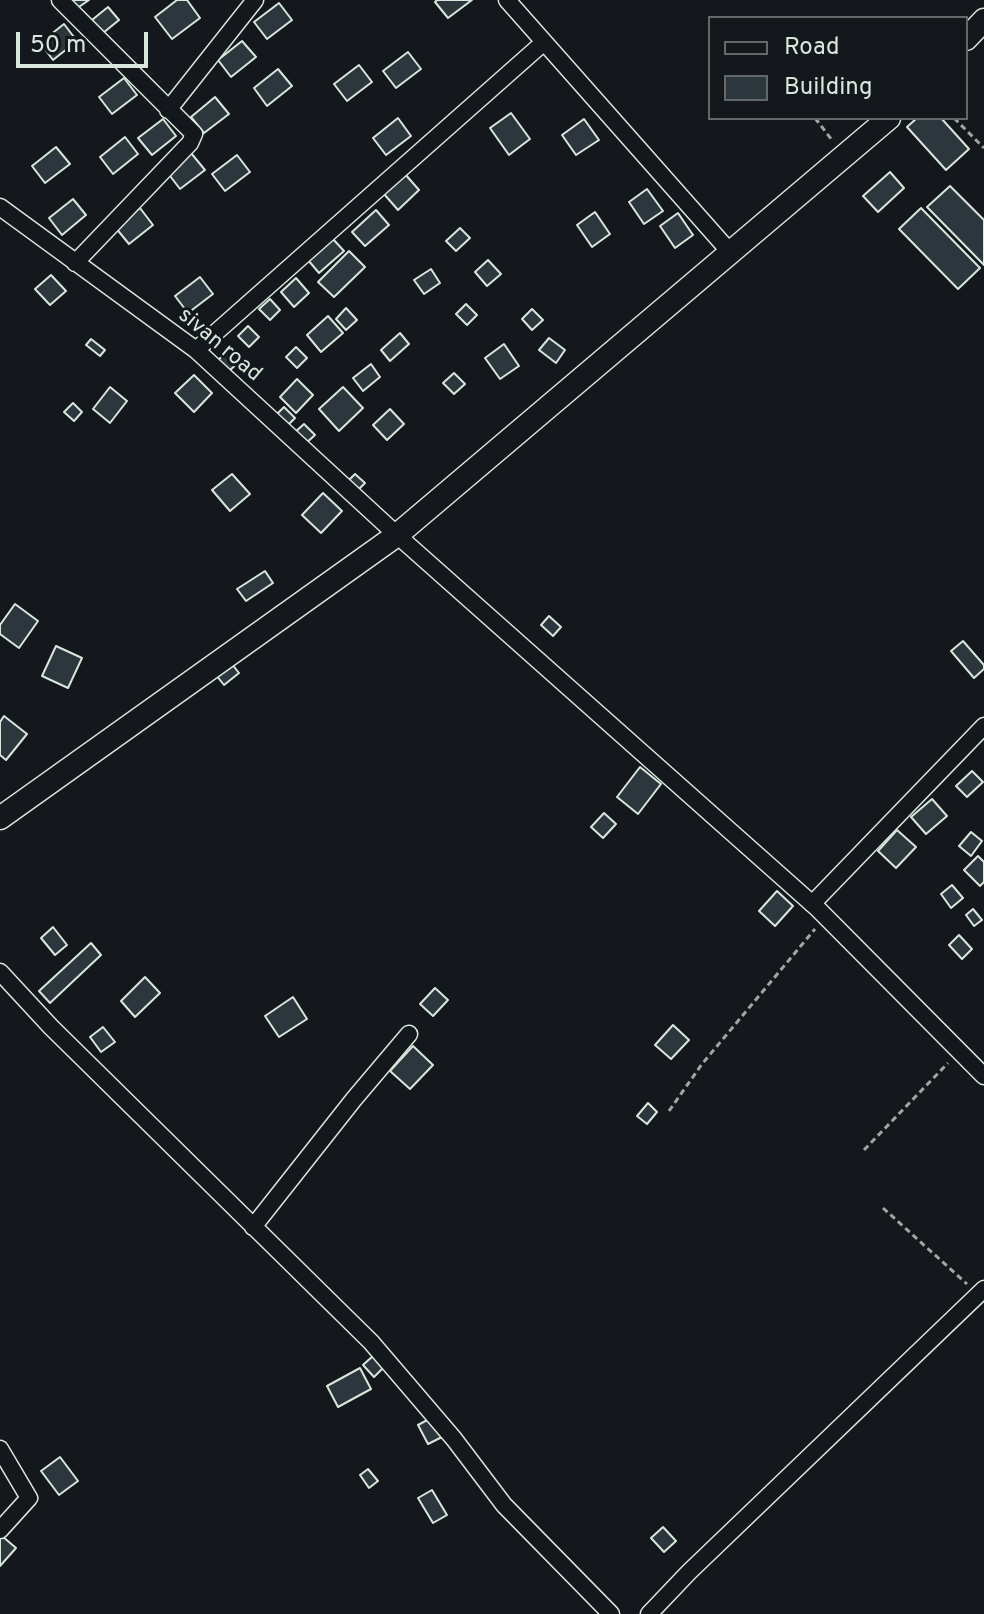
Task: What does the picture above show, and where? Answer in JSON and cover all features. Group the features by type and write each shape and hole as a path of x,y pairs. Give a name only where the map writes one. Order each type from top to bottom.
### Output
{"street":[{"path":"60,0 194,134 190,143 75,263"},
{"path":"168,110 255,0"},
{"path":"507,0 730,252"},
{"path":"968,37 984,20"},
{"path":"196,350 543,43"},
{"path":"0,818 397,535 887,120"},
{"name":"sivan road","path":"0,207 196,350 397,535 812,904 984,1076"},
{"path":"812,904 984,726"},
{"path":"0,972 51,1027 371,1342 454,1439 504,1505 611,1614"},
{"path":"253,1227 409,1034"},
{"path":"649,1614 981,1292"},
{"path":"0,1449 29,1498 0,1530"}],"path":[{"path":"816,120 843,156"},
{"path":"956,120 984,148"},
{"path":"669,1111 702,1064 826,917"},
{"path":"864,1150 959,1051"},
{"path":"883,1208 981,1292"}],"building":[{"path":"69,0 89,0 76,9"},
{"path":"177,0 187,0 200,18 172,39 155,17"},
{"path":"472,0 448,18 435,2"},
{"path":"279,3 292,20 267,39 254,22"},
{"path":"108,7 119,20 103,33 92,20"},
{"path":"64,24 77,41 53,60 40,43"},
{"path":"242,41 256,57 231,77 218,60"},
{"path":"408,52 421,69 396,88 383,71"},
{"path":"359,65 372,82 347,101 334,84"},
{"path":"278,69 292,86 267,106 254,88"},
{"path":"124,78 137,95 112,114 99,97"},
{"path":"215,97 229,114 204,133 191,117"},
{"path":"511,113 530,139 509,155 490,128"},
{"path":"398,118 411,136 386,155 373,138"},
{"path":"163,119 176,136 152,155 138,138"},
{"path":"584,119 599,140 576,155 562,135"},
{"path":"915,120 943,120 969,149 946,170 907,127"},
{"path":"125,137 138,154 113,174 100,157"},
{"path":"56,147 70,164 45,183 32,166"},
{"path":"191,153 205,170 180,189 167,172"},
{"path":"237,155 250,172 225,191 212,174"},
{"path":"890,172 904,188 878,212 863,196"},
{"path":"405,174 419,190 398,210 384,194"},
{"path":"950,186 984,220 984,265 927,207"},
{"path":"647,189 663,211 644,224 629,202"},
{"path":"73,199 86,215 62,235 49,218"},
{"path":"140,208 153,225 129,244 115,227"},
{"path":"921,208 980,268 958,289 899,229"},
{"path":"376,210 389,225 365,246 352,232"},
{"path":"595,212 610,234 592,247 577,225"},
{"path":"678,213 693,235 675,248 660,226"},
{"path":"460,228 470,238 456,251 446,241"},
{"path":"332,238 344,251 319,273 308,260"},
{"path":"349,251 365,267 334,297 318,282"},
{"path":"488,260 501,274 487,286 475,272"},
{"path":"431,269 440,283 424,294 414,280"},
{"path":"51,275 66,291 50,305 35,289"},
{"path":"200,277 213,294 188,313 175,296"},
{"path":"296,278 309,293 294,307 281,292"},
{"path":"270,299 280,310 270,320 259,309"},
{"path":"466,304 477,315 467,325 456,314"},
{"path":"346,308 357,320 346,330 336,319"},
{"path":"532,309 543,320 532,330 522,319"},
{"path":"328,316 343,333 321,352 307,335"},
{"path":"248,326 259,337 249,347 238,336"},
{"path":"400,333 409,344 390,361 381,350"},
{"path":"549,338 565,350 556,363 539,350"},
{"path":"91,339 105,350 100,356 86,345"},
{"path":"504,344 519,366 500,379 485,358"},
{"path":"296,347 307,358 297,368 286,357"},
{"path":"229,350 240,361 229,371 218,360"},
{"path":"371,364 380,377 363,391 353,378"},
{"path":"454,373 465,384 454,394 443,383"},
{"path":"194,375 212,393 194,412 175,393"},
{"path":"297,379 313,395 296,413 280,397"},
{"path":"110,387 127,401 110,423 93,409"},
{"path":"343,387 363,408 339,431 319,409"},
{"path":"73,403 82,412 74,421 64,412"},
{"path":"284,407 295,418 285,428 274,417"},
{"path":"390,409 404,424 387,440 373,425"},
{"path":"304,424 315,435 304,445 293,434"},
{"path":"232,474 250,494 230,511 212,490"},
{"path":"355,474 365,483 356,492 346,483"},
{"path":"323,493 342,511 321,533 302,515"},
{"path":"265,571 273,583 246,601 237,589"},
{"path":"15,604 38,621 19,648 0,634 0,625"},
{"path":"549,616 561,627 553,636 541,625"},
{"path":"963,641 984,665 984,669 974,678 951,651"},
{"path":"56,646 82,658 68,688 42,676"},
{"path":"227,658 239,673 224,685 212,670"},
{"path":"4,716 27,734 6,760 0,755 0,722"},
{"path":"640,767 661,784 638,814 617,797"},
{"path":"972,771 983,782 967,797 956,786"},
{"path":"932,799 947,816 926,834 911,817"},
{"path":"604,813 616,824 603,838 591,827"},
{"path":"897,830 916,847 896,868 878,851"},
{"path":"971,832 982,841 971,856 959,846"},
{"path":"978,856 984,862 984,882 980,886 964,870"},
{"path":"952,885 963,898 951,908 941,894"},
{"path":"777,891 793,906 775,926 759,911"},
{"path":"973,909 982,920 974,926 966,915"},
{"path":"53,927 67,945 55,955 41,938"},
{"path":"959,935 972,949 962,959 949,945"},
{"path":"91,943 101,955 50,1003 39,991"},
{"path":"145,977 160,993 135,1017 121,1001"},
{"path":"435,988 448,1000 433,1016 420,1004"},
{"path":"293,997 307,1019 279,1037 265,1016"},
{"path":"673,1025 689,1040 671,1059 655,1045"},
{"path":"103,1027 115,1042 101,1052 90,1037"},
{"path":"413,1046 433,1065 410,1089 390,1071"},
{"path":"648,1103 657,1112 647,1124 637,1116"},
{"path":"374,1355 384,1367 374,1377 363,1365"},
{"path":"360,1368 371,1389 338,1407 327,1386"},
{"path":"431,1418 442,1437 428,1444 418,1425"},
{"path":"60,1457 78,1481 59,1495 41,1471"},
{"path":"368,1469 378,1481 369,1488 360,1475"},
{"path":"432,1490 447,1515 433,1523 418,1498"},
{"path":"663,1527 676,1541 664,1552 651,1538"},
{"path":"0,1537 16,1548 0,1566"}]}
